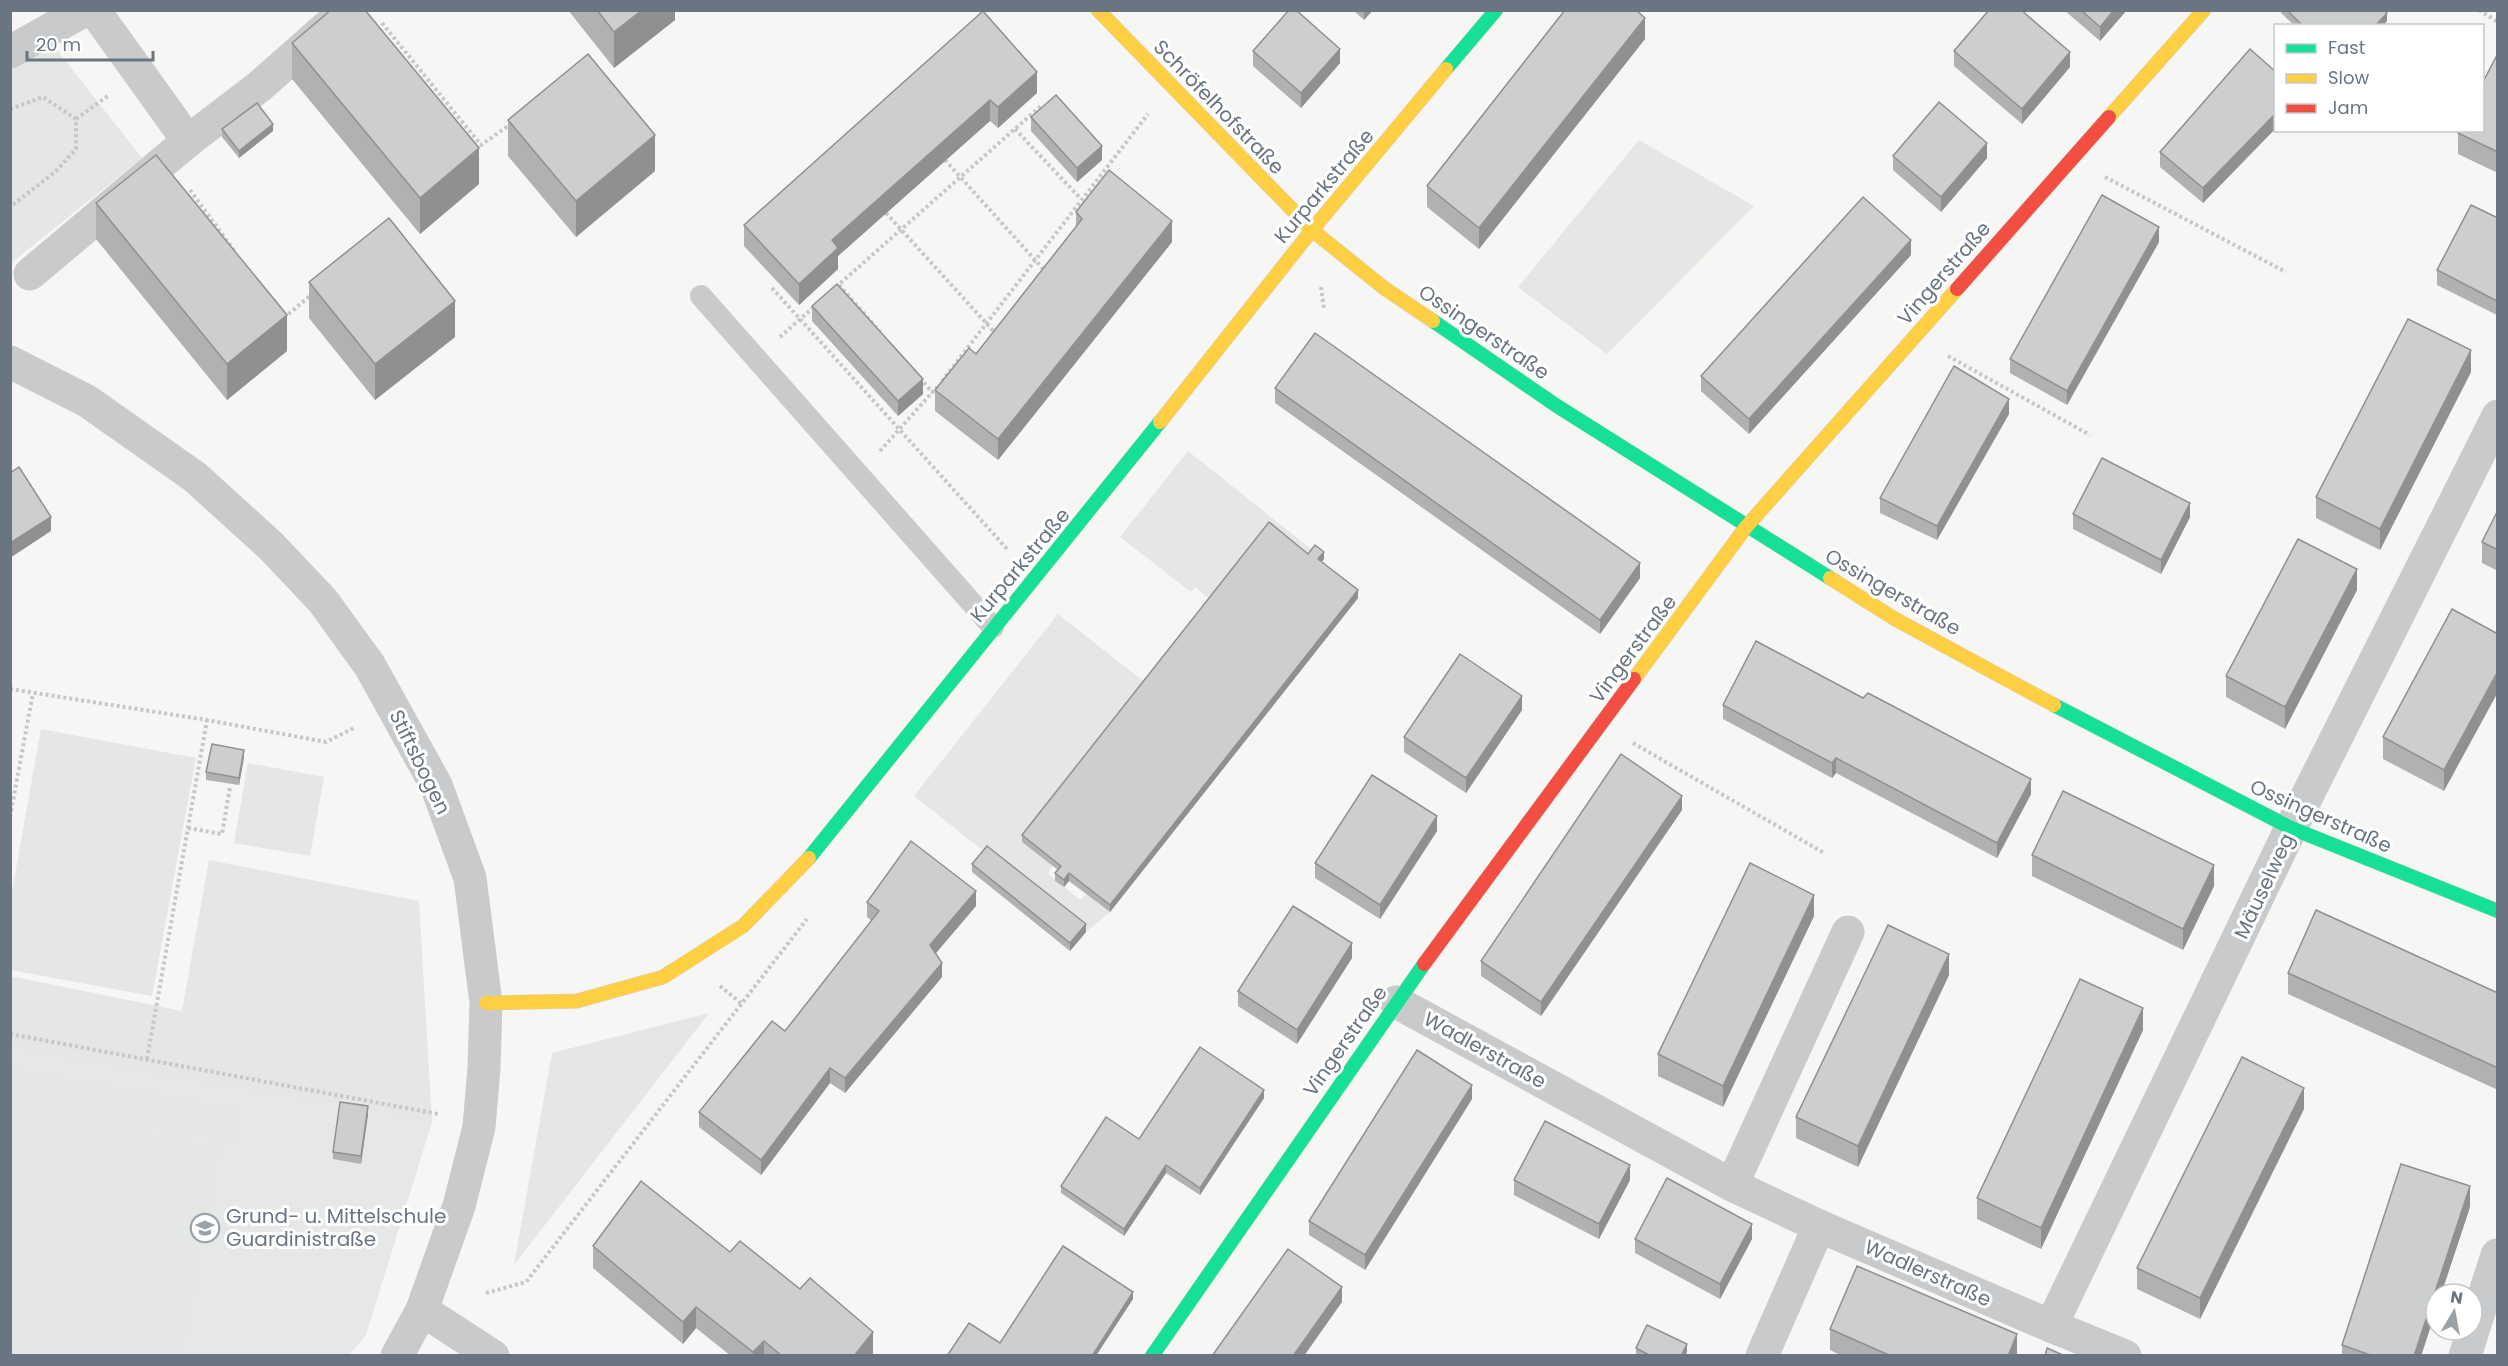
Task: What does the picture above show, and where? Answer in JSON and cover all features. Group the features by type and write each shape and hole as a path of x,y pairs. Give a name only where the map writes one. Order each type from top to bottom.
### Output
{"street":[{"path":"10,52 85,10"},
{"path":"94,10 178,151"},
{"name":"Schröfelhofstraße","path":"1098,10 1312,230"},
{"name":"Kurparkstraße","path":"486,1003 577,1001 663,977 743,926 821,846 993,627 1035,579 1312,230 1496,10"},
{"name":"Vingerstraße","path":"1152,1356 1396,1002 1746,527 2204,10"},
{"path":"30,274 178,151 260,86 360,12"},
{"name":"Ossingerstraße","path":"1312,230 1384,288 1520,381 1746,527 1895,619 2106,733 2291,828 2498,911"},
{"name":"Stiftsbogen","path":"10,362 87,401 195,477 271,546 323,601 382,685 436,785 470,878 486,1003 479,1127 459,1206 422,1310 397,1356"},
{"name":"Mäuselweg","path":"2051,1326 2291,828 2498,416"},
{"path":"1732,1185 1848,932"},
{"name":"Wadlerstraße","path":"1396,1002 1732,1185 1819,1226 2125,1356"},
{"path":"1762,1356 1819,1226"},
{"path":"2464,1356 2497,1255"},
{"path":"422,1310 493,1356"}],"lane":[{"path":"701,296 993,627"}],"path":[{"path":"2479,10 2498,22"},
{"path":"360,12 481,145 519,118"},
{"path":"858,474 933,393 1171,85"},
{"path":"10,109 44,97 76,120 76,149 55,172 10,207"},
{"path":"831,292 1042,105"},
{"path":"1015,129 1081,199"},
{"path":"178,151 242,261"},
{"path":"2070,159 2286,272"},
{"path":"945,160 1052,279"},
{"path":"886,213 1003,341"},
{"path":"839,285 886,339"},
{"path":"772,288 1035,579"},
{"path":"277,309 284,318 314,292"},
{"path":"756,359 823,298"},
{"path":"1913,338 2090,435"},
{"path":"917,375 933,393"},
{"path":"10,689 207,720 326,742 356,727"},
{"path":"10,818 33,693"},
{"path":"147,1059 207,720"},
{"path":"1601,724 1824,853"},
{"path":"188,828 222,834 230,787"},
{"path":"486,1293 526,1282 810,916"},
{"path":"720,986 741,1004"},
{"path":"10,1034 438,1114"}],"shaded area":[{"path":"49,40 142,158 11,263 11,64"},
{"path":"1639,140 1754,206 1607,354 1518,287"},
{"path":"1188,451 1315,552 1212,601 1195,587 1191,592 1120,537"},
{"path":"1058,614 1147,684 1048,874 1080,900 1086,894 1110,912 1086,932 914,796"},
{"path":"41,729 196,758 152,996 11,970 11,897"},
{"path":"248,763 324,777 310,856 234,843"},
{"path":"209,860 419,901 432,1122 11,1046 10,976 182,1011"},
{"path":"709,1013 514,1265 552,1053"},
{"name":"Grund- u. Mittelschule Guardinistraße","path":"10,1045 432,1122 366,1335 349,1355 11,1355"},
{"path":"10,1070 237,1110 232,1140 11,1101"},
{"path":"11,1104 217,1151 180,1355 11,1355"}],"building":[{"path":"331,10 365,10 479,148 420,198 292,43"},
{"path":"597,10 642,10 614,32"},
{"path":"1289,10 1296,10 1340,49 1301,93 1253,51"},
{"path":"1565,10 1636,10 1645,18 1479,228 1427,186"},
{"path":"1989,10 2021,10 2070,52 2022,109 1954,51"},
{"path":"2081,10 2114,10 2100,27"},
{"path":"2287,10 2384,10 2387,13 2377,24 2301,24"},
{"path":"983,11 1037,72 998,107 990,100 832,240 838,248 799,284 744,225"},
{"path":"2250,49 2274,70 2274,115 2203,188 2160,152"},
{"path":"2498,53 2498,152 2458,133 2484,132 2484,80"},
{"path":"588,54 655,135 576,201 508,120"},
{"path":"1056,95 1102,146 1077,168 1031,117"},
{"path":"1939,102 1987,143 1941,197 1893,156"},
{"path":"257,103 273,124 239,151 222,129"},
{"path":"156,155 287,315 227,364 96,203"},
{"path":"1109,170 1172,221 998,439 935,390 969,348 976,354 1082,219 1076,212"},
{"path":"2102,195 2159,227 2067,391 2010,359"},
{"path":"1863,197 1911,240 1749,419 1701,376"},
{"path":"2471,205 2498,218 2497,301 2437,270"},
{"path":"389,218 455,301 375,364 309,282"},
{"path":"837,284 923,379 898,401 812,306"},
{"path":"2408,319 2471,350 2380,529 2316,497"},
{"path":"1315,333 1640,563 1600,620 1275,388"},
{"path":"1954,366 2009,399 1937,526 1880,498"},
{"path":"2102,458 2190,503 2161,560 2073,514"},
{"path":"19,467 51,517 10,543 10,473"},
{"path":"2498,510 2498,550 2482,542"},
{"path":"1269,522 1308,554 1315,545 1324,552 1318,559 1358,590 1110,905 1069,873 1064,880 1055,873 1061,866 1022,835"},
{"path":"2298,539 2357,569 2285,707 2226,676"},
{"path":"2452,609 2498,634 2498,671 2444,770 2383,737"},
{"path":"1756,641 1863,698 1868,693 2031,779 1997,843 1836,758 1832,763 1723,705"},
{"path":"1460,654 1522,696 1466,778 1404,737"},
{"path":"212,744 244,750 239,778 206,772"},
{"path":"1621,754 1682,796 1541,1002 1481,961"},
{"path":"1372,775 1437,816 1380,905 1315,863"},
{"path":"2063,791 2214,865 2183,929 2032,855"},
{"path":"911,841 976,891 930,945 942,963 845,1078 830,1068 761,1160 699,1112 772,1021 785,1031 879,911 867,902"},
{"path":"987,846 1086,924 1070,943 972,864"},
{"path":"1750,863 1814,895 1723,1086 1658,1054"},
{"path":"1293,906 1352,943 1297,1030 1238,991"},
{"path":"2316,910 2498,993 2498,1068 2288,973"},
{"path":"1888,925 1949,954 1858,1146 1796,1117"},
{"path":"2080,979 2143,1008 2041,1228 1977,1198"},
{"path":"1200,1047 1264,1090 1200,1188 1166,1165 1124,1229 1061,1186 1106,1117 1139,1139"},
{"path":"1417,1050 1472,1085 1365,1255 1309,1221"},
{"path":"2242,1057 2304,1088 2200,1298 2137,1268"},
{"path":"340,1102 368,1106 361,1156 333,1152"},
{"path":"1545,1121 1630,1165 1599,1224 1514,1180"},
{"path":"2401,1164 2470,1186 2438,1282 2424,1282 2424,1326 2414,1356 2373,1356 2342,1345"},
{"path":"1667,1178 1752,1224 1720,1284 1635,1239"},
{"path":"641,1181 730,1252 740,1241 800,1289 810,1278 873,1332 854,1356 782,1356 764,1341 753,1352 696,1307 683,1322 593,1246"},
{"path":"1063,1246 1133,1292 1092,1356 947,1356 969,1323 1000,1343"},
{"path":"1288,1249 1342,1287 1293,1356 1212,1356"},
{"path":"1857,1266 2017,1334 2008,1356 1891,1356 1830,1329"},
{"path":"1647,1325 1687,1344 1681,1356 1651,1356 1636,1348"},
{"path":"2047,1348 2065,1356 2045,1356"}],"traffic: fast":[{"path":"1446,69 1496,10"},
{"path":"1433,321 1557,406 1830,578"},
{"path":"809,858 1160,422"},
{"path":"2054,705 2291,828 2498,911"},
{"path":"1152,1356 1424,964"}],"traffic: slow":[{"path":"1098,10 1312,230 1384,288 1433,321"},
{"path":"2109,117 2204,10"},
{"path":"1160,422 1312,230 1446,69"},
{"path":"1634,679 1746,527 1957,289"},
{"path":"1830,578 1895,619 2054,705"},
{"path":"486,1003 577,1001 663,977 743,926 809,858"}],"traffic: jam":[{"path":"1957,289 2109,117"},
{"path":"1424,964 1634,679"}],"place":[{"name":"Grund- u. Mittelschule Guardinistraße","path":"205,1228"}]}
